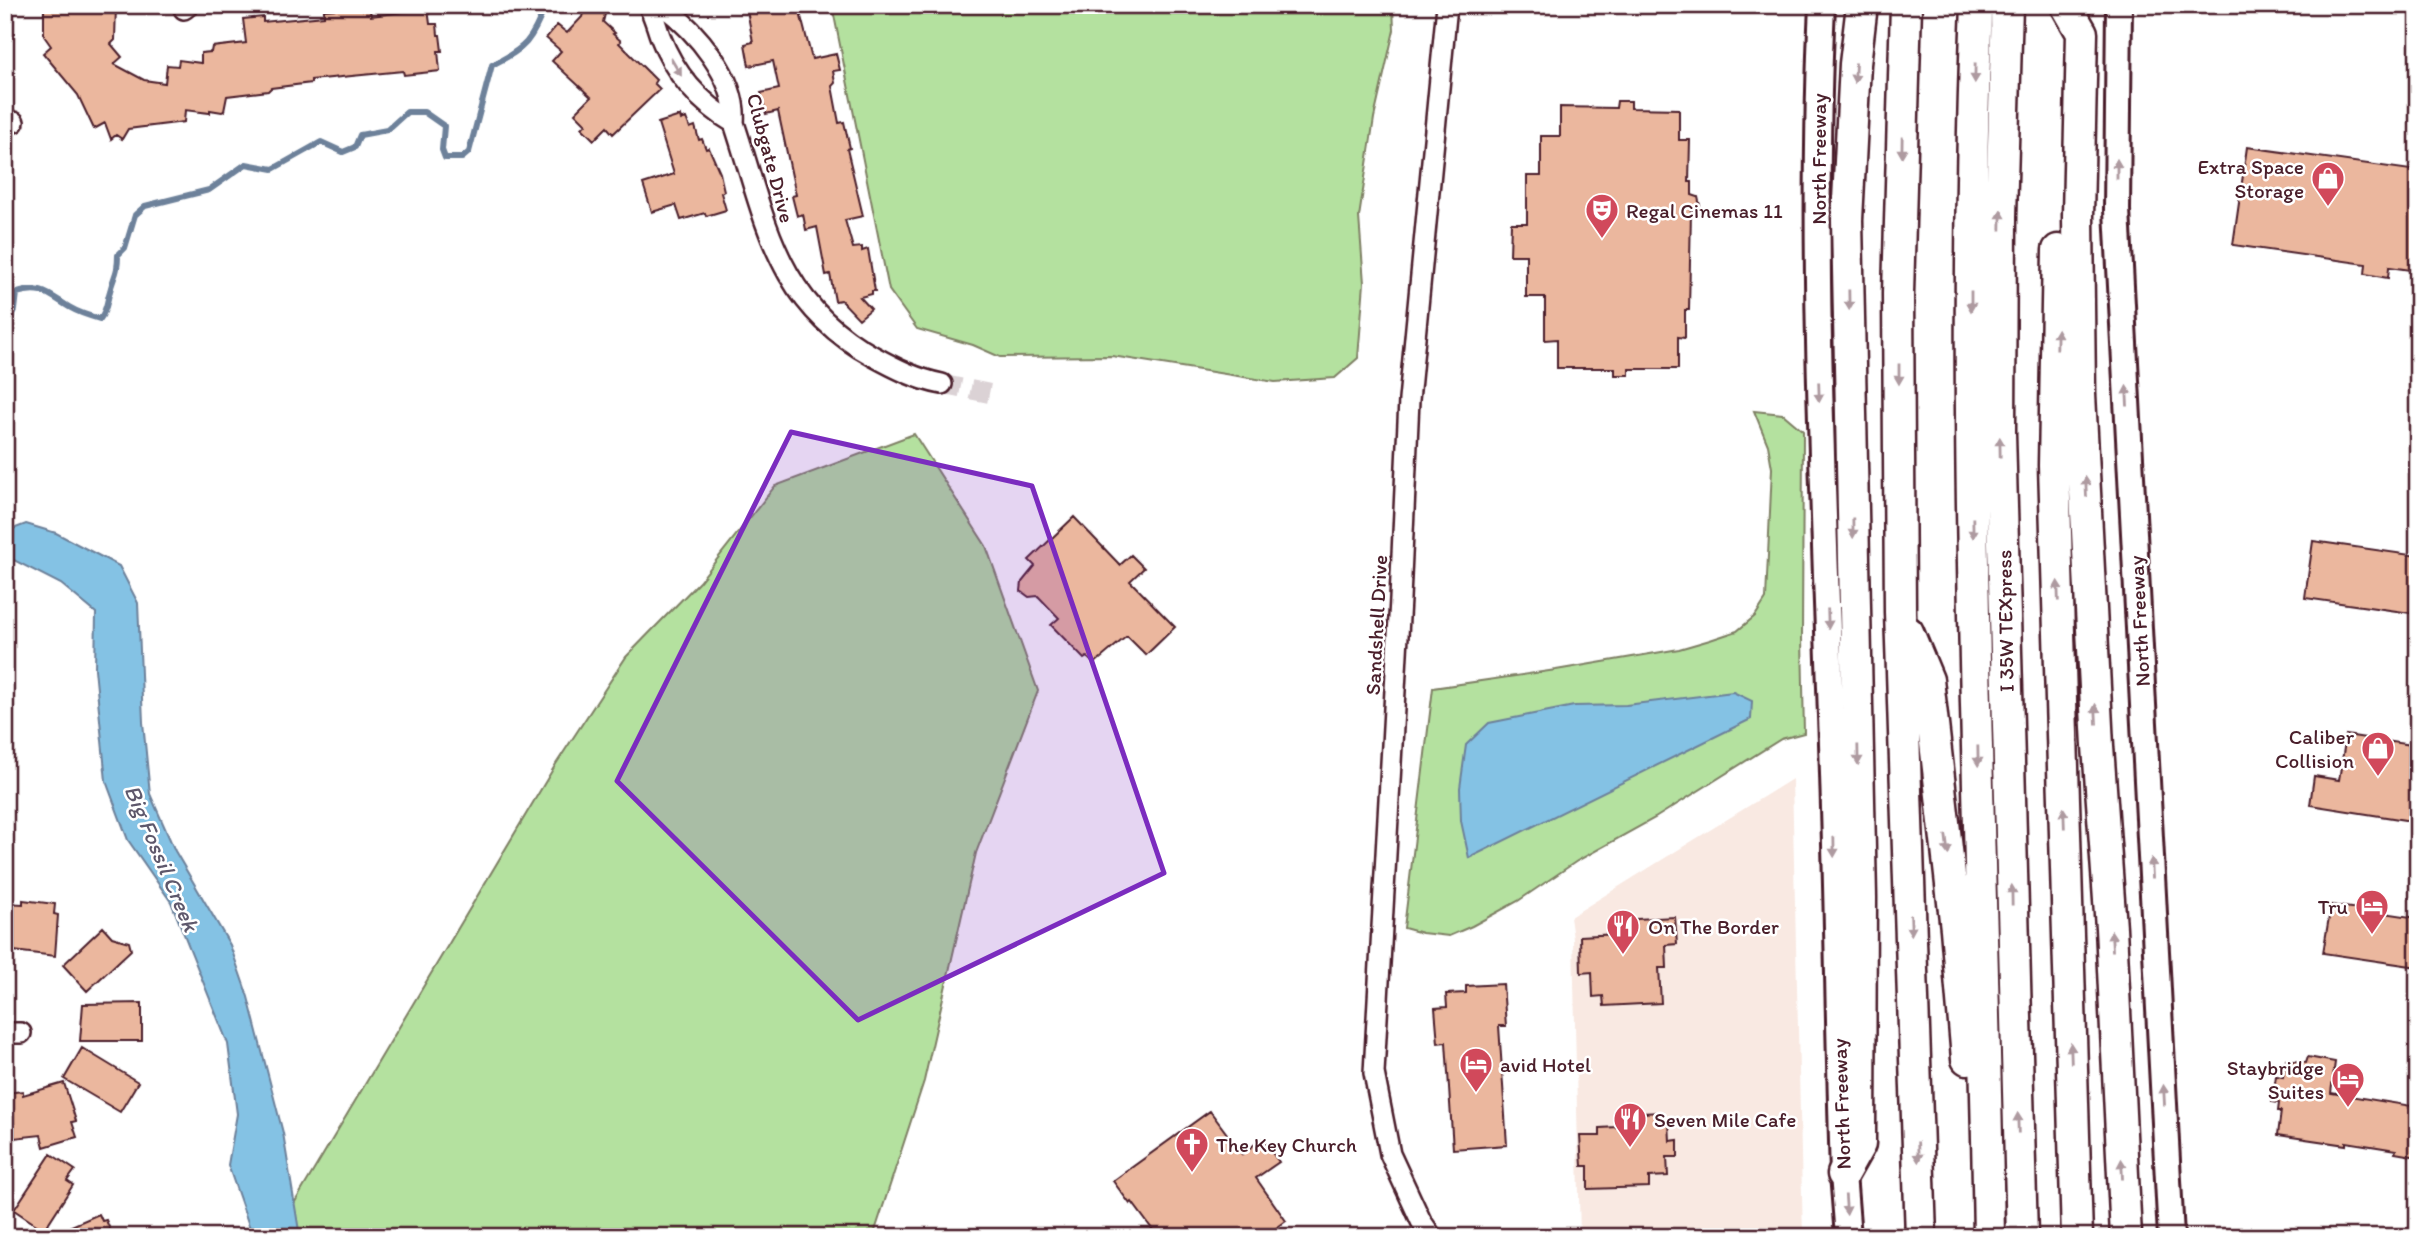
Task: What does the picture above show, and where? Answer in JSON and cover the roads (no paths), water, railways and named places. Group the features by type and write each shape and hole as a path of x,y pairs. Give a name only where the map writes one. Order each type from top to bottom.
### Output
{"highway":[{"path":"1843,1174 1860,1144 1860,885 1847,220 1855,64 1862,5"},
{"path":"1906,5 1898,294 1900,612 1921,1237"},
{"name":"I 35W TEXpress","path":"1977,5 1970,435 1989,1237"},
{"name":"I 35W TEXpress","path":"2007,5 2001,216 2000,433 2022,1237"},
{"path":"2064,5 2054,465 2077,1237"},
{"path":"2064,5 2082,33 2078,216 2080,394 2126,1237"},
{"path":"1900,612 1928,680 1956,929 1981,1237"}],"main road":[{"name":"North Freeway","path":"1822,5 1818,88 1817,283 1843,1174 1848,1237"},
{"name":"North Freeway","path":"2119,5 2117,210 2171,1237"}],"street":[{"path":"649,5 672,62 683,78 697,94 734,123"},
{"name":"Clubgate Drive","path":"662,5 683,21 720,67 735,109 734,123 769,238 784,267 818,316 854,345 903,372 942,384"},
{"name":"Sandshell Drive","path":"1432,1237 1390,1154 1374,1073 1409,400 1447,5"}],"water":[{"name":"Big Fossil Creek","path":"26,524 56,533 119,566 138,603 143,722 150,794 175,851 230,945 248,997 283,1133 299,1231 309,1237 253,1237 228,1165 237,1114 228,1044 171,902 128,840 106,781 95,669 96,613 61,584 14,560 5,564 5,532"},
{"path":"1733,692 1752,701 1751,719 1469,858 1461,821 1460,788 1466,745 1489,723 1574,706 1626,705"}],"waterway":[{"path":"5,329 15,310 17,293 33,290 45,292 77,311 100,319 117,271 118,255 125,248 135,215 145,206 209,190 246,164 273,169 321,142 343,152 355,147 360,135 387,130 407,112 424,112 444,126 442,150 445,158 462,158 469,152 492,65 521,48 536,27 546,5"}],"tunnel":[{"path":"942,384 992,394"}],"place":[{"name":"Extra Space Storage","path":"2328,208"},
{"name":"Regal Cinemas 11","path":"1602,240"},
{"name":"Caliber Collision","path":"2378,778"},
{"name":"Tru","path":"2372,936"},
{"name":"On The Border","path":"1623,956"},
{"name":"avid Hotel","path":"1476,1094"},
{"name":"Staybridge Suites","path":"2348,1109"},
{"name":"Seven Mile Cafe","path":"1630,1149"},
{"name":"The Key Church","path":"1192,1174"}]}
